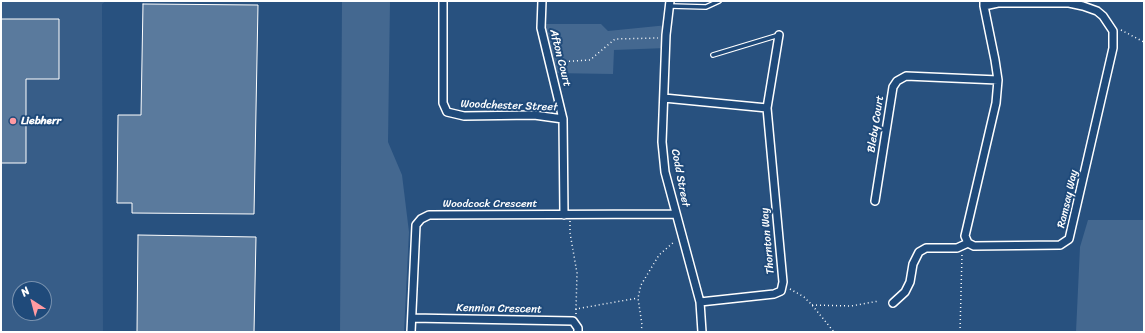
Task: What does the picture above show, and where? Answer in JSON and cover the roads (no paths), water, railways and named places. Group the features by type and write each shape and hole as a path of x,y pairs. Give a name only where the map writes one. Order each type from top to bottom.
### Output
{"street":[{"name":"Woodchester Street","path":"443,1 443,103 446,112 464,116 534,115 564,119"},
{"name":"Afton Court","path":"542,1 541,28 564,119 564,215"},
{"name":"Ramsay Way","path":"892,303 905,292 910,282 912,264 919,252 926,248 957,248 968,244 982,247 1060,245 1069,239 1114,48 1114,40 1110,24 1097,11 1069,3 984,3"},
{"path":"968,244 965,236 966,225 996,103 998,80 996,60 984,3"},
{"name":"Codd Street","path":"670,4 666,38 662,142 665,172 700,302 702,332"},
{"name":"Thornton Way","path":"700,302 774,294 781,291 783,282 767,108 779,35"},
{"name":"Bleby Court","path":"875,201 893,87 897,80 906,76 998,80"},
{"path":"664,98 767,108"},
{"name":"Woodcock Crescent","path":"411,332 416,226 421,219 429,215 676,214"},
{"name":"Kennion Crescent","path":"412,318 573,321 578,328 578,332"}],"lane":[{"path":"670,4 706,6 719,1"},
{"path":"713,55 779,35"}],"place":[{"name":"Liebherr","path":"13,121"}]}
